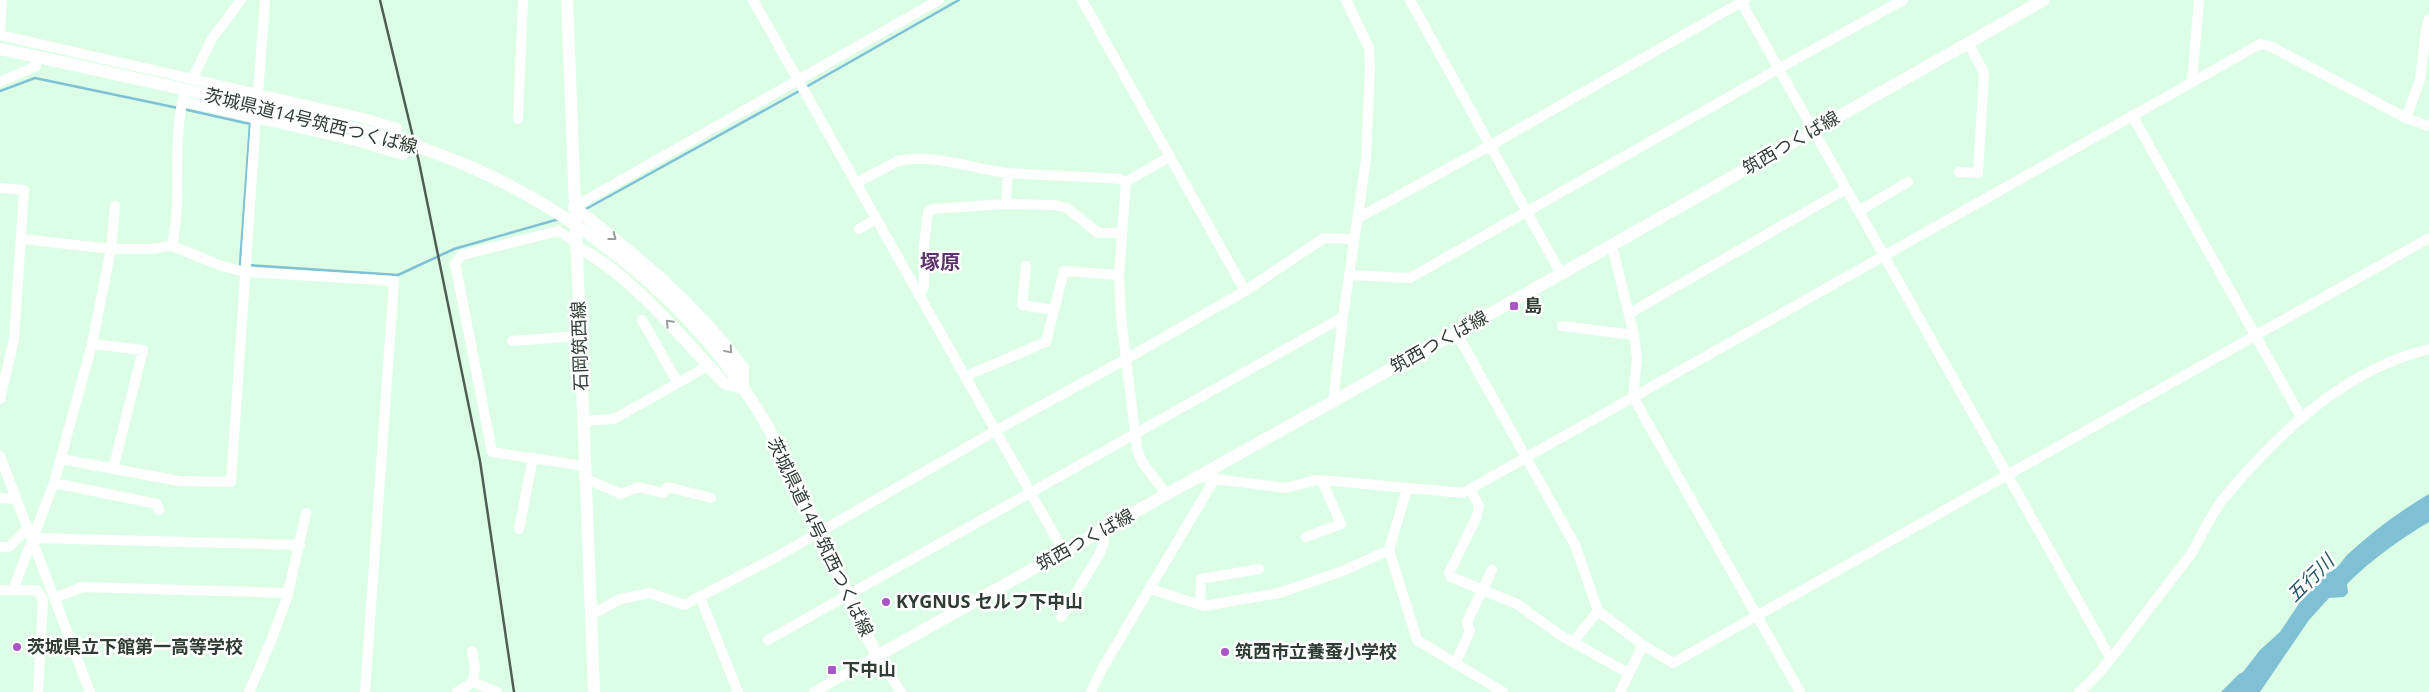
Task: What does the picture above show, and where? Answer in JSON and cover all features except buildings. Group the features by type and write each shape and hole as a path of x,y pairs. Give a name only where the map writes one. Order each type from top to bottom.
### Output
{"main road":[{"name":"石岡筑西線","path":"567,0 594,692"},
{"name":"筑西つくば線","path":"937,623 1612,246 2040,1"},
{"name":"茨城県道14号筑西つくば線","path":"0,49 185,94 323,121 408,144 471,168 540,203 592,236 674,308 711,348 743,388 792,470 877,656 937,623"},
{"path":"574,207 633,252 692,308 743,368 743,388 724,384 637,292 576,245"}],"street":[{"path":"2,0 0,33 256,118 360,142 403,155"},
{"path":"172,246 177,212 185,94 211,40 241,0"},
{"path":"258,94 265,0"},
{"path":"518,120 523,0"},
{"path":"753,0 1032,492 1064,552"},
{"path":"574,207 802,86 939,0"},
{"path":"1082,0 1245,291"},
{"path":"1333,402 1343,317 1366,160 1370,67 1369,48 1346,0"},
{"path":"1410,0 1528,211 1561,274"},
{"path":"1349,275 1410,278 1778,68 1903,0"},
{"path":"2192,82 2199,0"},
{"path":"1358,218 1491,145 1742,1 1813,131 2111,659"},
{"path":"2406,118 2420,80 2429,19"},
{"path":"1959,172 1978,172 1984,72 1968,43"},
{"path":"1200,476 1286,488 1322,480 1463,493 2260,44 2270,46 2406,118 2429,126"},
{"path":"0,82 36,66"},
{"path":"185,94 258,94 398,128"},
{"path":"2132,115 2301,417"},
{"path":"61,459 179,481 231,482 256,118"},
{"path":"1126,182 1169,158"},
{"path":"856,183 906,159 929,160 1008,173 1119,179 1126,182"},
{"path":"1006,204 1008,173"},
{"path":"1126,182 1118,275 1121,317 1137,449 1142,462 1167,495"},
{"path":"1859,211 1908,182"},
{"path":"0,188 24,190 23,239 14,339 0,399"},
{"path":"1630,313 1846,189"},
{"path":"920,294 924,287 924,244 928,212 938,207 1006,204 1054,205 1067,208 1098,233 1122,233"},
{"path":"0,547 10,547 31,533 44,516 92,344 111,249 115,206"},
{"path":"859,229 876,219"},
{"path":"576,245 558,231 462,255 455,263 492,452 533,458 584,472 621,494 638,487 663,492 668,487 711,498"},
{"path":"591,615 620,599 650,593 684,605 821,531 1245,291 1324,238 1354,239"},
{"path":"1456,332 1575,545 1598,611 1643,645 1673,662 2429,238"},
{"path":"23,239 111,249 151,249 172,246 222,266 394,281 365,692"},
{"path":"1612,246 1634,335 1637,360 1633,397 1800,692"},
{"path":"1026,266 1022,305 1054,310"},
{"path":"966,376 1046,342 1064,271 1118,275"},
{"path":"768,640 1343,317"},
{"path":"642,320 678,382"},
{"path":"1562,326 1634,335"},
{"path":"512,341 579,336"},
{"path":"92,344 143,350 113,469"},
{"path":"2079,692 2111,659 2191,553 2224,498 2250,467 2301,417 2348,384 2385,365 2429,349"},
{"path":"582,420 614,419 708,366"},
{"path":"0,456 31,533 90,692"},
{"path":"519,529 533,458"},
{"path":"1092,692 1102,669 1215,478"},
{"path":"1306,537 1341,524 1322,480"},
{"path":"54,483 157,504 159,510"},
{"path":"1407,489 1389,550 1418,640 1503,692"},
{"path":"1470,489 1479,506 1477,516 1449,573 1451,577 1517,604 1560,635 1574,641 1628,673"},
{"path":"0,498 16,499"},
{"path":"249,692 271,641 288,592 306,513"},
{"path":"1061,617 1099,556 1104,542 1101,531"},
{"path":"31,533 300,545"},
{"path":"13,590 31,533"},
{"path":"1150,589 1204,606 1279,593 1343,571 1389,550"},
{"path":"1200,605 1201,579 1259,569"},
{"path":"1456,662 1470,631 1467,622 1492,570"},
{"path":"55,598 82,587 288,592"},
{"path":"0,590 37,590 43,600 38,692"},
{"path":"700,597 738,692"},
{"path":"1574,641 1598,611"},
{"path":"1620,692 1643,645"},
{"path":"472,651 473,682"},
{"path":"814,692 877,656 901,692"},
{"path":"457,692 473,682"},
{"path":"473,682 497,692"}],"water":[{"path":"2429,494 2429,522 2396,543 2366,566 2347,584 2348,593 2344,597 2329,598 2309,620 2260,692 2221,692 2243,672 2260,650 2280,632 2300,602 2327,573 2336,568 2347,555 2376,530 2407,507"}],"waterway":[{"path":"806,87 959,0"},
{"path":"0,91 35,78 178,108"},
{"path":"586,209 801,90"},
{"path":"183,109 250,124 240,265 242,265"},
{"path":"247,265 398,275 454,249 559,219"}],"railway":[{"path":"380,0 419,162 480,461 514,692"}],"place":[{"name":"島","path":"1514,306"},
{"name":"KYGNUS セルフ下中山","path":"886,602"},
{"name":"茨城県立下館第一高等学校","path":"17,647"},
{"name":"筑西市立養蚕小学校","path":"1225,652"},
{"name":"下中山","path":"832,670"}],"district":[{"name":"塚原","path":"940,262"}],"water label":[{"name":"五行川","path":"2310,578"}]}
